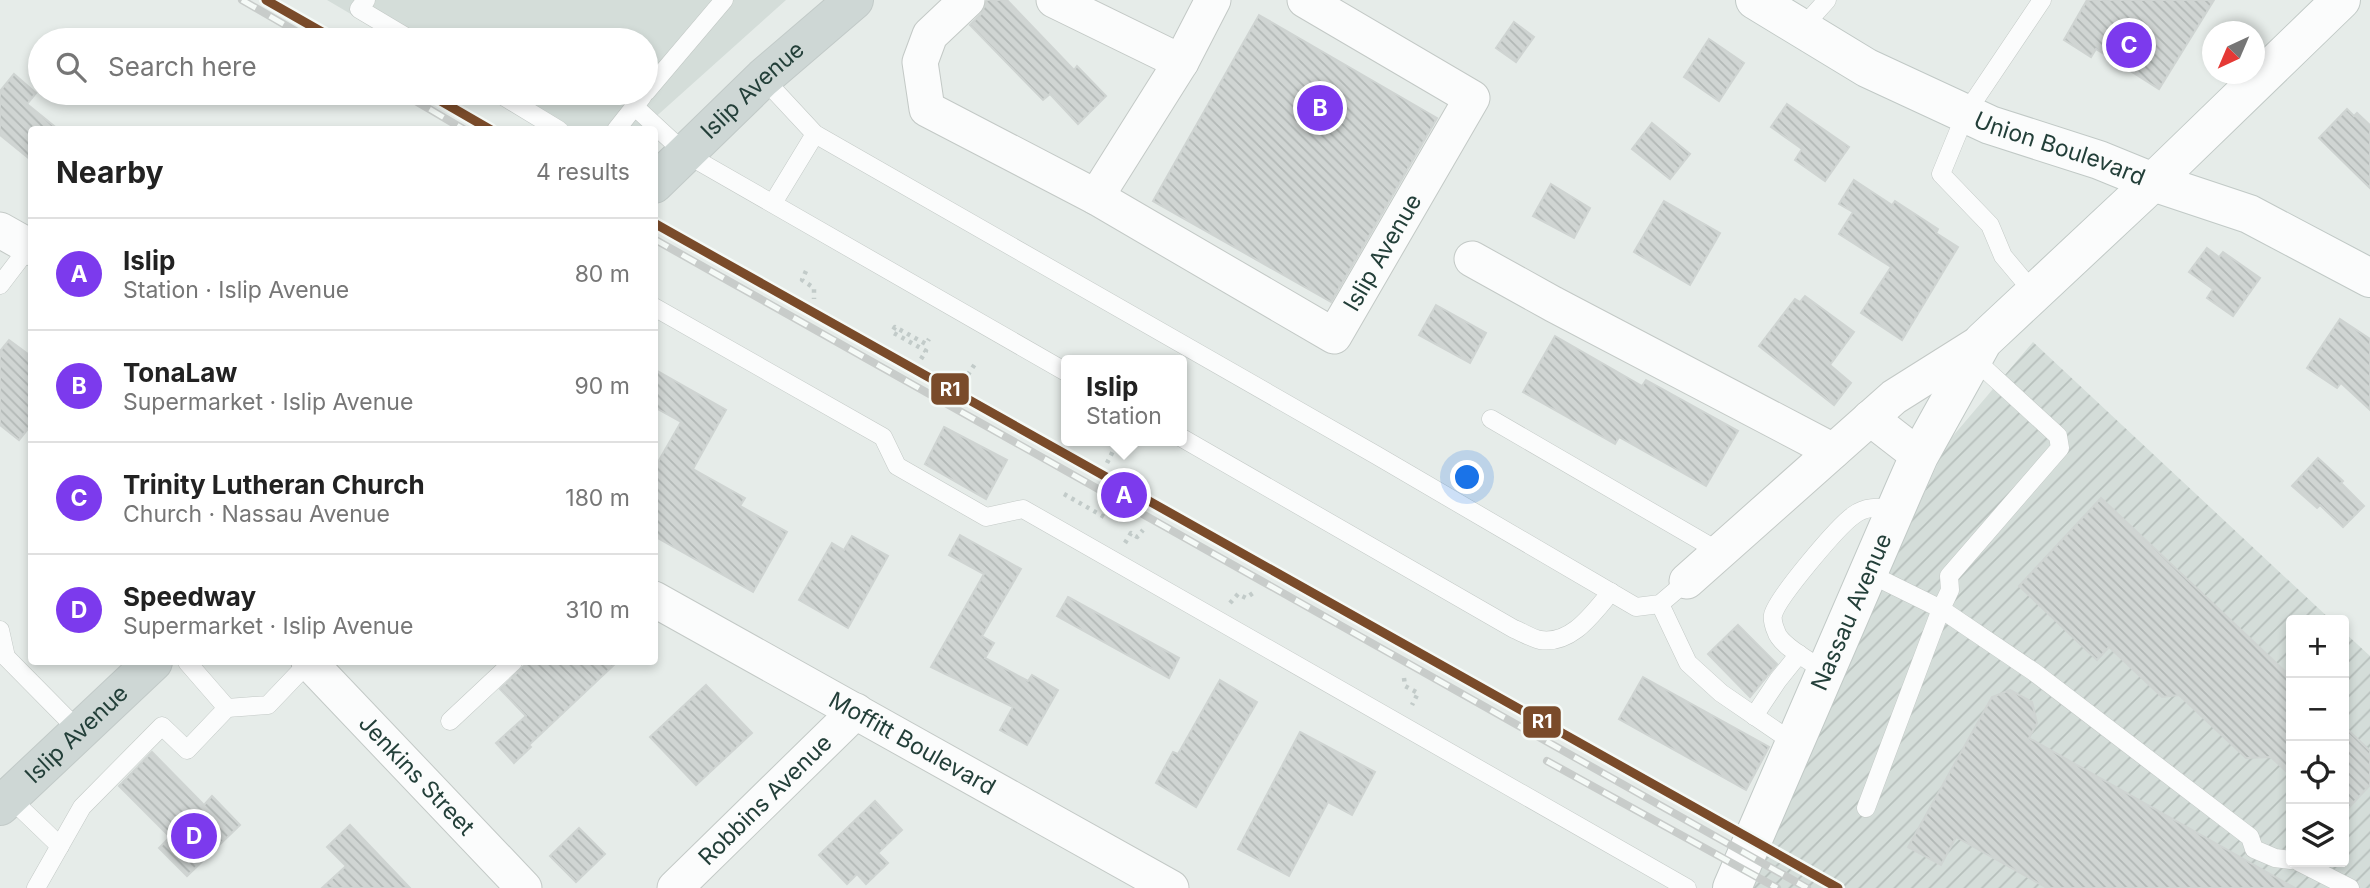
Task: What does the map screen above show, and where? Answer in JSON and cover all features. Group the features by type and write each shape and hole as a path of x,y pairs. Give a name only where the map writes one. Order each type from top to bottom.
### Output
{"main road":[{"name":"Islip Avenue","path":"658,180 763,78 855,0"},
{"name":"Islip Avenue","path":"4,802 150,665"}],"street":[{"path":"1054,0 1181,62"},
{"path":"960,3 930,35 920,62 927,109 1096,197 1181,62 1213,0"},
{"name":"Islip Avenue","path":"1096,197 1334,336 1472,98 1305,0"},
{"name":"Union Boulevard","path":"1755,0 1867,68 1990,125 2099,160 2153,182 2249,214 2370,278"},
{"name":"Nassau Avenue","path":"1687,581 1894,397 1978,349 2341,0"},
{"path":"1472,259 1833,451"},
{"name":"Nassau Avenue","path":"1732,888 1794,743 1812,662 1868,573 1919,456 1978,349"},
{"path":"1870,418 1919,456"},
{"name":"Moffitt Boulevard","path":"658,601 1171,888"},
{"name":"Jenkins Street","path":"312,665 524,888"},
{"name":"Robbins Avenue","path":"675,888 856,711"}],"lane":[{"path":"658,78 724,0"},
{"path":"1802,28 1827,0"},
{"path":"2034,293 2003,256 1990,225 1941,174 1965,113 2042,0"},
{"path":"357,3 393,28"},
{"path":"763,78 815,134 1636,607 1660,604 1687,581"},
{"path":"518,105 552,126"},
{"path":"618,126 635,105"},
{"path":"648,105 686,154 1061,369"},
{"path":"773,203 815,134"},
{"path":"0,285 20,242"},
{"path":"658,309 883,437 897,466 986,517 1023,509 1687,888"},
{"path":"1866,808 1950,590 1949,576 2060,448 2058,436 1978,349"},
{"path":"1491,419 1720,552"},
{"path":"1187,441 1514,629 1540,640 1562,638 1582,626 1611,592"},
{"path":"1754,716 1778,680 1812,662 1776,634 1773,616 1781,600 1832,536 1855,514 1869,508 1895,509"},
{"path":"1868,573 1941,609 2045,680 2250,837 2254,849 2286,859"},
{"path":"1660,604 1688,663 1721,693 1794,743"},
{"path":"0,631 3,660 79,731"},
{"path":"190,665 227,708"},
{"path":"36,888 82,807 162,726 187,750 227,708 268,705 306,665"},
{"path":"450,721 510,665"},
{"path":"4,802 60,846"},
{"path":"2309,867 2350,888"}],"path":[{"path":"806,271 802,280 814,288 814,299"},
{"path":"921,359 926,351 892,332 895,327 926,344 929,339"},
{"path":"963,382 975,364"},
{"path":"1107,463 1113,451"},
{"path":"1064,494 1106,518 1111,512"},
{"path":"1131,533 1137,537 1143,530"},
{"path":"1238,594 1246,598 1253,593"},
{"path":"1404,678 1405,686 1419,693"}],"shaded area":[{"path":"327,0 786,0 645,126 540,126 504,105 658,105 658,28 375,28"},
{"path":"2033,342 2326,615 2286,615 2286,867 2349,867 2349,637 2370,656 2370,888 1745,888 1947,443"}],"building":[{"path":"987,0 1007,0 1074,70 1077,66 1106,96 1078,124 1050,94 1043,100 970,25 981,14"},
{"path":"2087,0 2214,0 2159,89 2096,49 2091,57 2064,40"},
{"path":"1259,15 1437,118 1331,302 1153,201"},
{"path":"1514,22 1534,37 1516,62 1496,48"},
{"path":"1709,39 1744,63 1719,101 1684,77"},
{"path":"14,74 28,86 27,104 54,126 28,126 28,158 0,135 0,91"},
{"path":"1787,104 1849,147 1825,181 1795,160 1802,149 1771,127"},
{"path":"2347,109 2354,116 2357,113 2370,125 2370,188 2319,138"},
{"path":"1652,123 1690,154 1670,179 1632,149"},
{"path":"1854,180 1892,205 1895,201 1938,229 1936,233 1958,247 1902,340 1861,313 1891,267 1839,234 1853,212 1839,204"},
{"path":"1551,184 1590,208 1574,238 1533,216"},
{"path":"1664,201 1720,233 1690,285 1634,252"},
{"path":"2207,248 2219,257 2223,252 2260,278 2233,316 2207,298 2213,289 2189,272"},
{"path":"1805,296 1854,332 1830,365 1851,383 1834,405 1759,346 1795,299 1800,302"},
{"path":"1436,305 1486,333 1470,363 1419,335"},
{"path":"2340,319 2370,339 2370,410 2341,383 2337,388 2307,368"},
{"path":"1555,336 1642,386 1646,380 1738,431 1706,486 1619,437 1615,444 1523,392"},
{"path":"9,340 28,354 28,429 19,440 0,425 0,351"},
{"path":"658,371 726,410 693,469 745,498 740,506 787,532 753,592 658,538 658,462 681,422 658,409"},
{"path":"944,427 1007,460 986,499 925,464"},
{"path":"2318,458 2343,481 2341,483 2364,506 2343,527 2320,505 2317,508 2292,486"},
{"path":"2101,498 2286,672 2286,771 2271,757 2246,758 2179,695 2162,697 2109,647 2097,660 2019,586"},
{"path":"960,535 1021,569 982,636 994,643 985,658 1028,681 1032,675 1058,690 1027,745 1000,730 1013,707 931,667 984,574 949,555"},
{"path":"852,536 888,556 848,628 799,600 832,543 844,550"},
{"path":"1068,597 1179,658 1169,678 1057,616"},
{"path":"1738,625 1777,664 1750,697 1708,654"},
{"path":"525,665 614,665 529,745 531,747 514,763 496,743 526,716 500,689"},
{"path":"1643,677 1769,747 1746,790 1619,719"},
{"path":"1220,680 1257,702 1196,807 1156,783 1173,752 1178,754"},
{"path":"706,685 752,733 696,785 650,737"},
{"path":"2010,690 2032,702 2037,723 2029,738 2295,888 2047,888 1956,837 1941,865 1908,847 1992,697"},
{"path":"2349,731 2370,751 2370,785 2349,808"},
{"path":"1300,732 1375,772 1352,815 1328,802 1289,876 1238,849"},
{"path":"152,752 204,805 212,796 240,825 187,876 159,848 170,837 119,786"},
{"path":"875,801 902,830 878,853 888,863 866,884 857,874 847,884 819,855"},
{"path":"350,825 410,888 322,888 346,866 327,847"},
{"path":"579,828 605,854 576,882 550,856"}],"railway":[{"path":"242,0 290,28"},
{"path":"422,105 458,126"},
{"path":"658,241 1807,888"},
{"path":"1547,761 1777,888"}],"transit line":[{"name":"R1","path":"266,0 315,28"},
{"name":"R1","path":"448,105 484,126"},
{"name":"R1","path":"658,225 1838,888"}],"place":[{"name":"Trinity Lutheran Church","path":"2129,45"},
{"name":"TonaLaw","path":"1320,108"},
{"name":"Islip","path":"1124,495"},
{"name":"Speedway","path":"194,836"}]}
